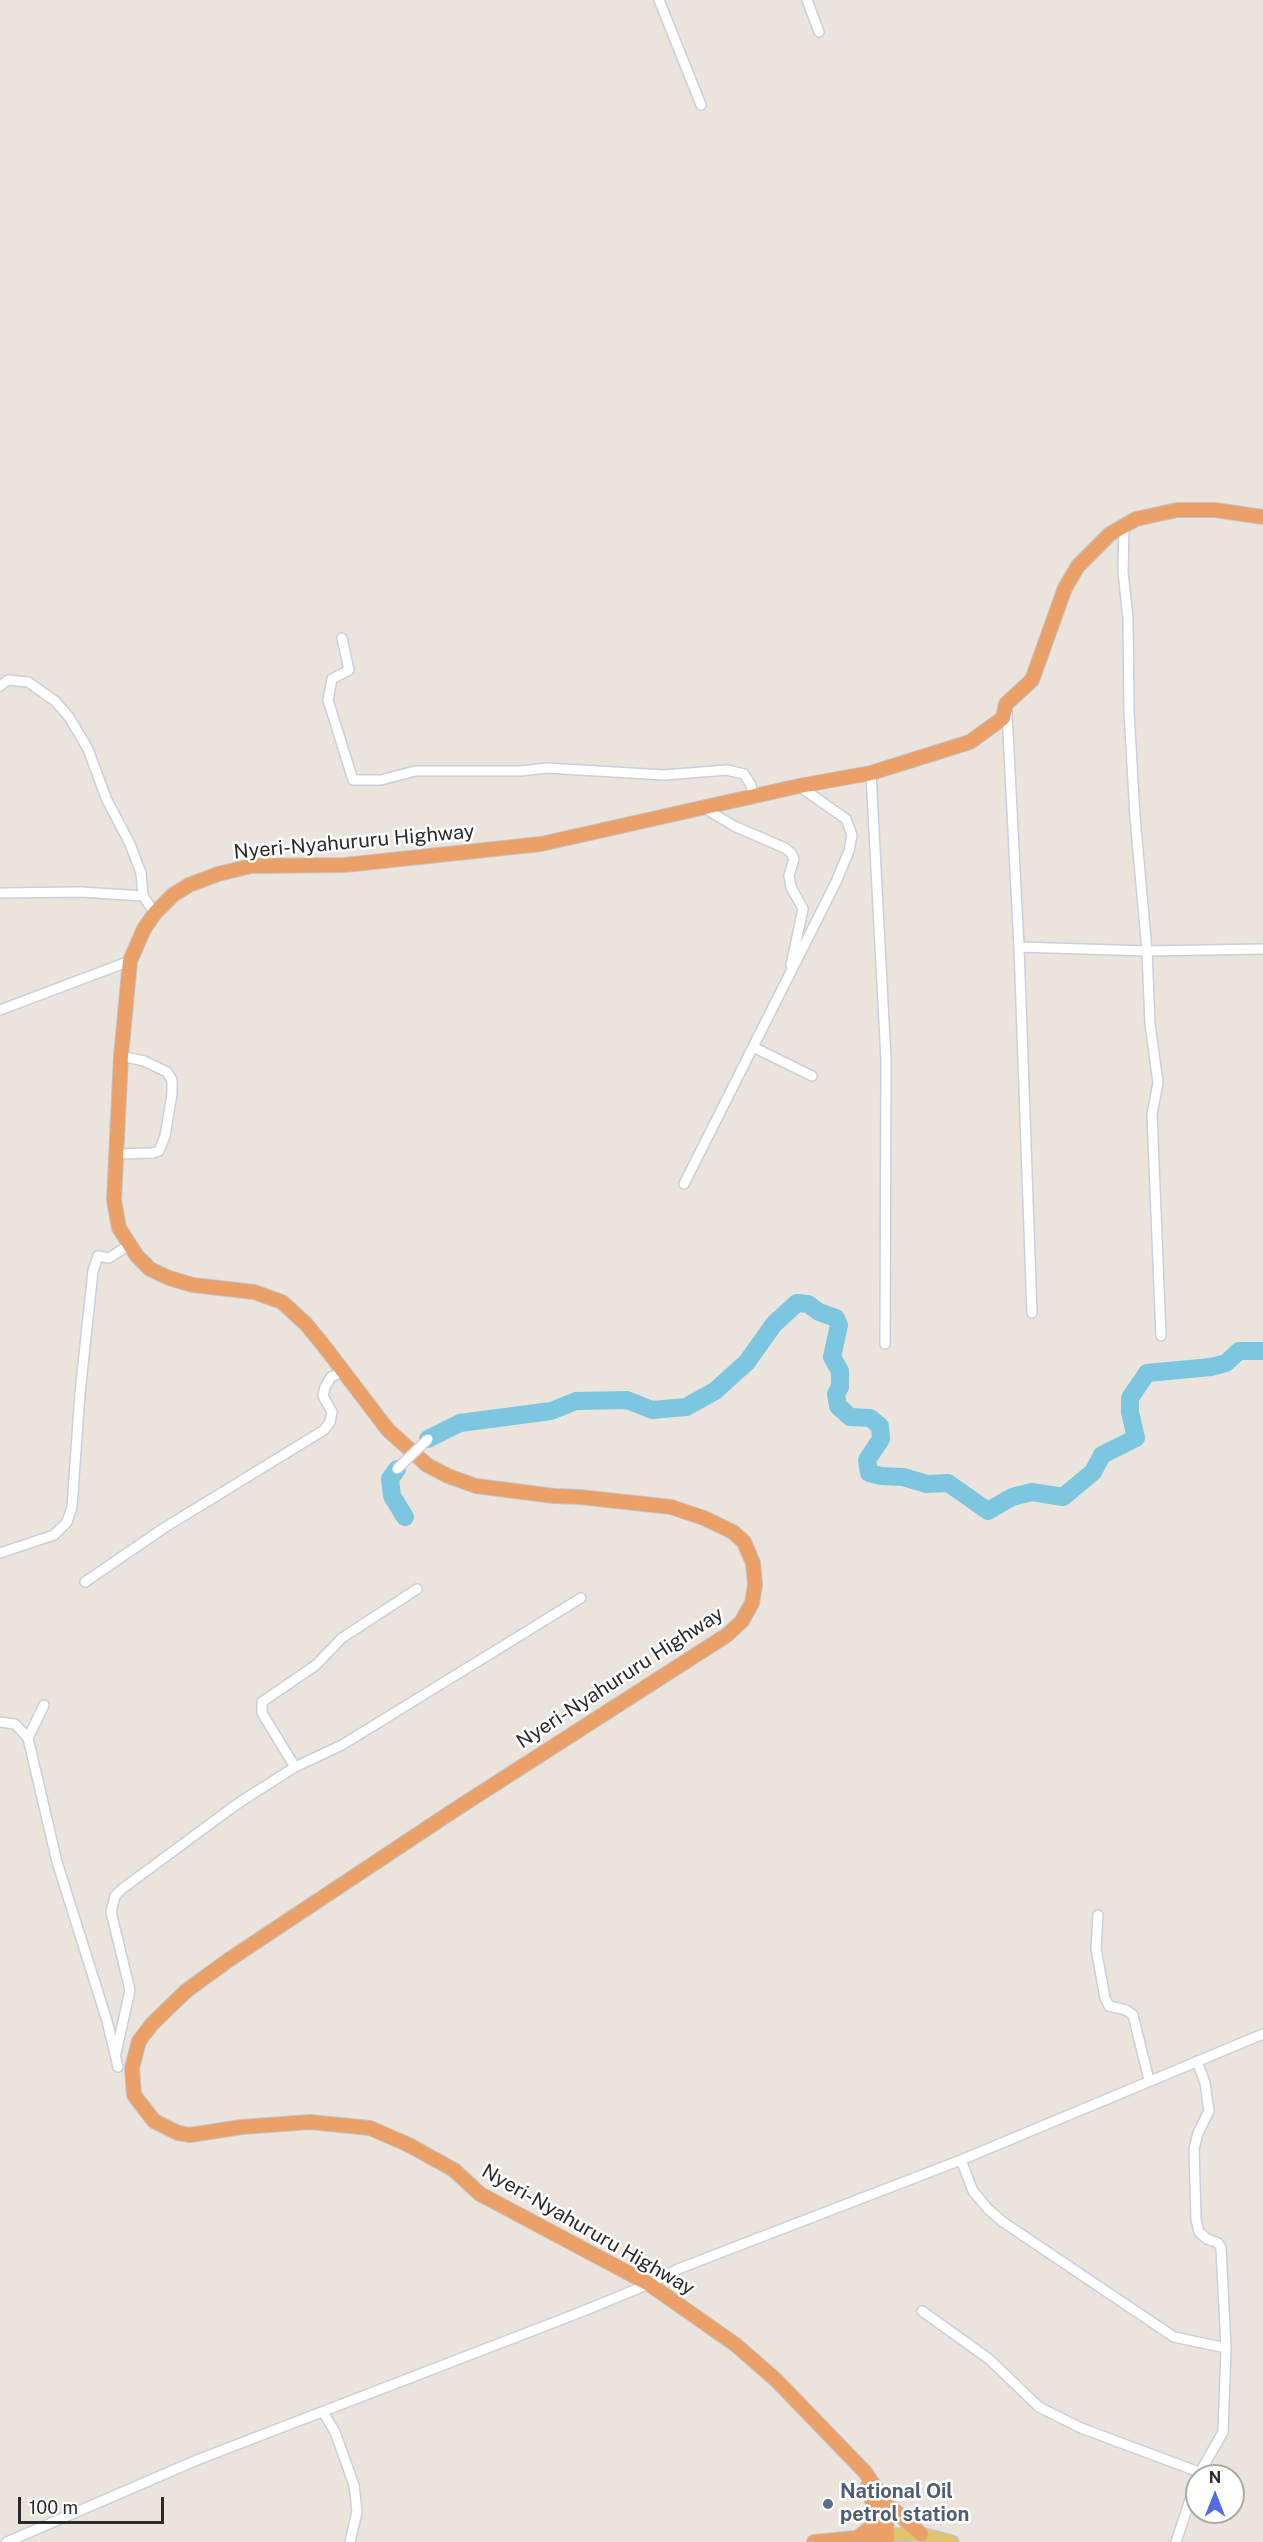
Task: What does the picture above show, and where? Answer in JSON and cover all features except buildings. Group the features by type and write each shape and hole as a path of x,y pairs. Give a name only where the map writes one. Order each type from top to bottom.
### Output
{"highway":[{"name":"Nyeri-Nyahururu Highway","path":"921,2534 881,2506 865,2472 846,2455 776,2380 735,2345 650,2283 480,2194 454,2170 409,2145 370,2128 310,2122 242,2127 190,2135 178,2133 154,2121 144,2111 134,2095 132,2068 139,2041 152,2024 186,1991 230,1959 561,1741 701,1654 742,1621 752,1603 755,1585 750,1553 739,1537 723,1526 671,1507 476,1486 448,1476 428,1465 395,1437 306,1324 282,1302 254,1292 193,1285 169,1278 150,1269 129,1245 119,1228 114,1200 121,1056 130,961 154,913 173,895 189,885 218,874 251,867 345,865 541,844 799,786 871,773 970,742 1003,718 1006,704 1032,680 1065,588 1078,566 1110,534 1152,514 1177,510 1215,510 1263,517"},
{"path":"860,2536 872,2526 881,2506"},
{"path":"814,2542 860,2536 887,2539 881,2506"}],"main road":[{"path":"887,2539 921,2534 952,2542"}],"street":[{"path":"659,0 701,105"},
{"path":"807,0 819,32"},
{"path":"1124,526 1123,572 1128,618 1129,711 1147,951 1150,1024 1158,1083 1152,1114 1161,1336"},
{"path":"342,638 349,670 332,679 328,700 353,780 381,780 415,771 521,771 547,768 664,775 727,770 744,774 751,784 753,797"},
{"path":"0,686 8,680 28,682 55,701 69,717 88,749 106,798 130,844 141,873 143,896 154,913"},
{"path":"1006,704 1019,947 1032,1313"},
{"path":"871,773 886,1060 885,1344"},
{"path":"684,1184 836,882 849,851 852,835 846,819 799,786"},
{"path":"704,808 784,848 791,853 794,859 789,876 791,887 803,909 787,980"},
{"path":"0,893 81,892 143,896"},
{"path":"1019,947 1147,951 1263,949"},
{"path":"0,1011 130,961"},
{"path":"753,1047 812,1076"},
{"path":"116,1154 153,1154 159,1151 165,1136 172,1094 172,1080 167,1072 144,1061 121,1056"},
{"path":"0,1553 54,1535 67,1522 72,1507 80,1393 93,1271 98,1256 109,1258 129,1245"},
{"path":"85,1582 164,1528 324,1430 330,1422 332,1412 323,1396 325,1387 331,1377 342,1372"},
{"path":"397,1469 428,1439"},
{"path":"295,1767 262,1713 262,1702 316,1665 342,1638 417,1589"},
{"path":"116,2053 130,1990 111,1912 115,1896 122,1889 237,1804 295,1767 342,1745 581,1598"},
{"path":"28,1738 44,1705"},
{"path":"0,1722 15,1724 28,1738 57,1862 116,2053 118,2067"},
{"path":"1098,1915 1096,1948 1105,1998 1109,2007 1126,2010 1132,2015 1149,2080"},
{"path":"7,2542 197,2460 650,2283 678,2269 961,2160 1263,2034"},
{"path":"1197,2061 1205,2083 1209,2111 1198,2133 1194,2149 1197,2226 1203,2236 1218,2243 1221,2248 1226,2348 1224,2432 1205,2464"},
{"path":"961,2160 973,2191 1003,2222 1174,2337 1226,2348"},
{"path":"922,2311 989,2359 1039,2407 1061,2419 1185,2471"},
{"path":"323,2412 335,2432 354,2485 357,2512 350,2542"},
{"path":"1176,2542 1185,2515"}],"waterway":[{"path":"428,1439 460,1423 551,1411 576,1401 627,1400 652,1410 686,1407 715,1391 747,1362 774,1324 797,1303 808,1304 819,1312 836,1318 839,1325 832,1357 840,1371 840,1387 836,1394 838,1406 850,1417 870,1418 880,1426 881,1439 867,1460 869,1473 903,1477 927,1484 948,1483 988,1511 1012,1497 1032,1492 1063,1497 1093,1472 1102,1455 1136,1438 1130,1412 1130,1398 1147,1373 1211,1367 1226,1363 1239,1351 1263,1351"},
{"path":"397,1469 390,1479 392,1496 405,1517"}],"place":[{"name":"National Oil petrol station","path":"828,2504"}]}
